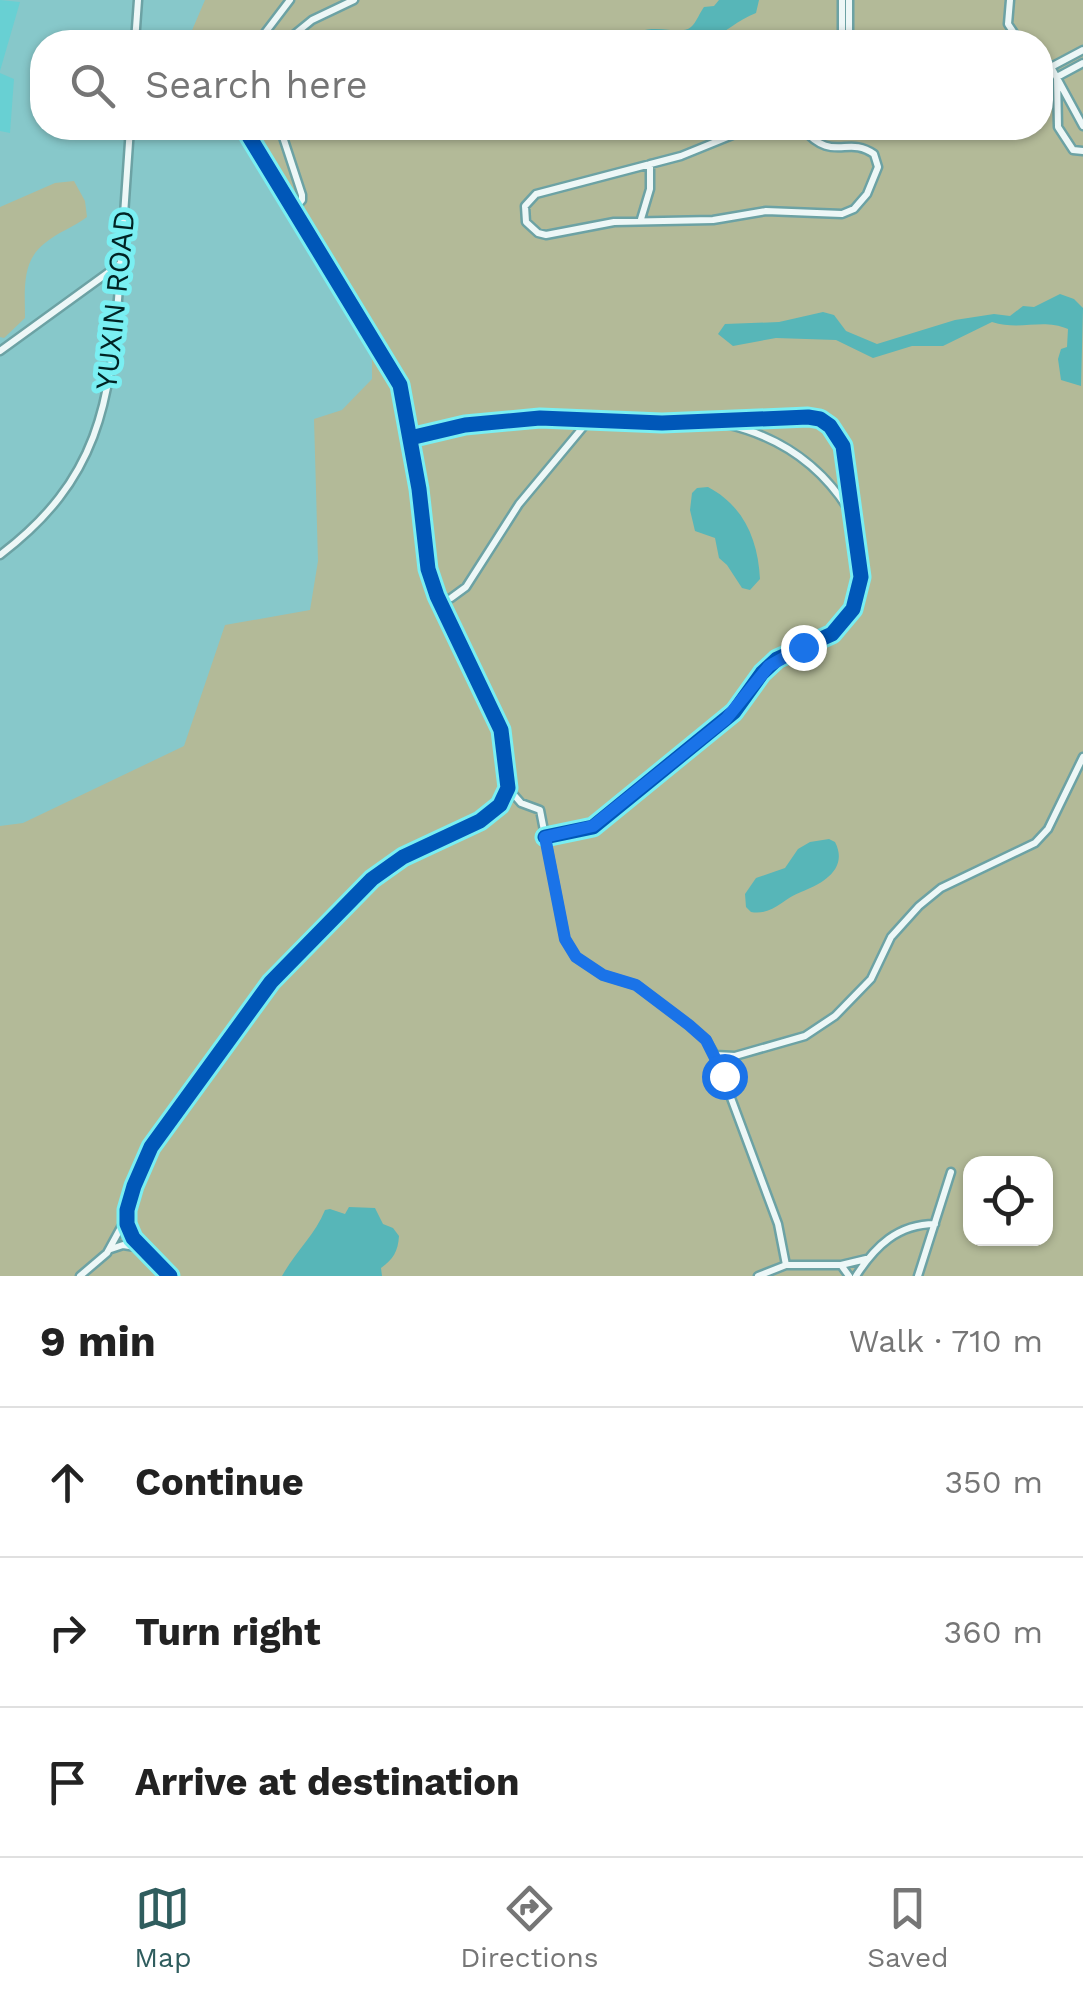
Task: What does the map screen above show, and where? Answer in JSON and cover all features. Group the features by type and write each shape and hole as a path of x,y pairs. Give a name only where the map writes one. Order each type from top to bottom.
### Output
{"street":[{"path":"136,30 138,0"},
{"path":"267,30 290,0"},
{"path":"300,30 354,0"},
{"path":"845,0 846,30"},
{"path":"1010,0 1008,24 1012,30"},
{"path":"1053,66 1083,50"},
{"path":"1056,77 1083,63"},
{"path":"1053,71 1083,126"},
{"path":"1056,77 1060,132 1073,150 1083,151"},
{"name":"YUXIN ROAD","path":"0,554 42,520 74,478 101,418 112,366 129,140"},
{"path":"80,1276 110,1250 122,1228 151,1147 270,982 372,878 403,857 480,821 500,805 508,788 501,730 428,570 400,385 252,140"},
{"path":"284,140 302,194 299,206 294,208"},
{"path":"722,140 693,152 536,194 529,199 524,214 531,229 546,235 640,220 713,220 777,210 835,215 854,209 864,200 876,173 874,154 858,146 826,148 818,140"},
{"path":"640,220 650,189 650,164"},
{"path":"0,351 121,264"},
{"path":"410,438 502,420 714,422 808,416 830,426 843,446 860,588 854,609 840,627 769,666 726,719 593,826 545,837"},
{"path":"440,602 466,587 519,504 588,420"},
{"path":"714,422 760,434 791,450 826,480 853,518"},
{"path":"715,1055 735,1056 805,1036 835,1016 871,979 891,937 918,906 942,888 1034,843 1048,829 1083,756"},
{"path":"508,788 521,803 540,810 565,939 576,957 603,975 636,985 706,1040 715,1055 778,1224 786,1265"},
{"path":"724,1076 735,1056"},
{"path":"918,1276 950,1172"},
{"path":"127,1210 129,1232 170,1276"},
{"path":"840,1264 853,1276 900,1229 934,1224"},
{"path":"110,1250 124,1245 144,1250"},
{"path":"758,1276 786,1265 840,1264 867,1258"}],"shaded area":[{"path":"0,0 20,2 0,71"},
{"path":"719,0 759,0 756,13 727,30 685,30 704,7 714,6"},
{"path":"0,73 14,79 10,133 0,131"},
{"path":"1060,294 1074,299 1083,308 1081,386 1061,380 1058,359 1061,349 1067,347 1068,329 1058,326 992,322 943,346 912,346 873,358 836,340 776,338 733,346 718,334 725,324 779,322 823,312 834,315 846,331 877,344 955,320 994,314 1010,316 1023,306 1034,307"},
{"path":"708,487 740,514 752,538 760,579 750,590 742,588 719,558 715,538 695,531 690,510 692,493"},
{"path":"810,842 835,842 839,860 825,880 772,909 758,913 746,907 745,894 756,878 785,868 798,849"},
{"path":"349,1207 375,1208 383,1224 399,1236 394,1255 381,1268 382,1276 282,1276 325,1210 345,1214"}],"green space":[{"path":"205,0 1083,0 1083,1276 0,1276 0,826 23,823 184,746 225,625 310,610 318,561 314,419 342,410 372,379 372,355 240,140 1053,140 1053,30 192,30"},
{"path":"74,181 85,201 87,217 37,250 26,277 25,318 4,338 0,337 0,207 55,183"}],"cycle path":[{"path":"170,1276 133,1238 127,1224 134,1186 151,1147 271,982 372,879 403,857 480,821 500,805 508,788 501,730 428,569 419,489 400,385 251,140"},
{"path":"410,438 465,425 540,418 662,423 808,417 830,426 843,446 861,577 853,609 832,634 777,659 734,712 593,827 545,837"}],"route":[{"path":"724,1076 706,1040 689,1025 636,985 603,975 576,957 565,939 545,837 593,826 726,719 769,666 803,647"}]}
